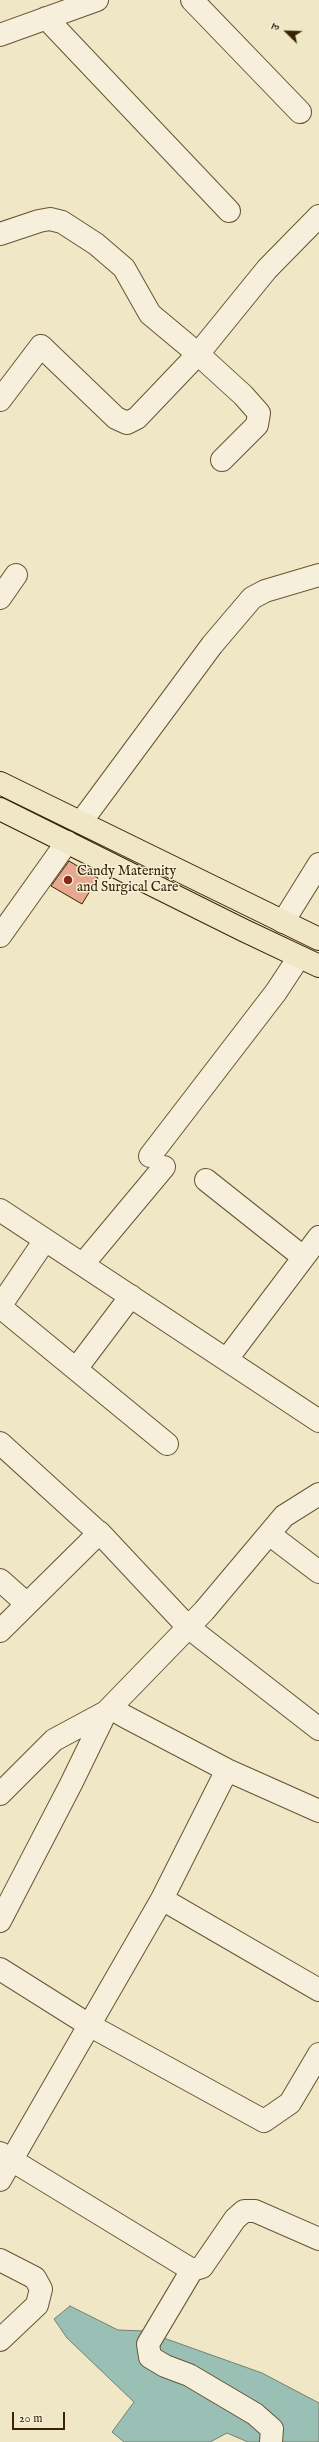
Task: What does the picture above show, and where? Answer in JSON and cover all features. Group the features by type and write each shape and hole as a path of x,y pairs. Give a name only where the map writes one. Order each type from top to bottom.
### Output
{"main road":[{"path":"0,783 319,939"},
{"path":"0,809 319,966"}],"street":[{"path":"0,35 46,18 68,5 97,0"},
{"path":"192,0 300,112"},
{"path":"46,18 229,211"},
{"path":"0,400 41,346 116,418 127,423 137,418 198,354 267,269 319,216"},
{"path":"0,234 39,221 50,219 62,222 96,244 124,268 150,314 198,354 243,395 259,413 257,425 222,460"},
{"path":"0,598 16,575"},
{"path":"82,822 212,645 252,598 265,591 318,576"},
{"path":"0,936 67,842"},
{"path":"283,922 319,864"},
{"path":"83,1264 300,957"},
{"path":"206,1180 303,1256"},
{"path":"0,1210 319,1421"},
{"path":"227,1359 303,1256 319,1237"},
{"path":"45,1240 3,1303 4,1310 166,1444"},
{"path":"76,1369 131,1296"},
{"path":"0,1443 98,1532 188,1628 319,1730"},
{"path":"0,1794 54,1740 110,1708 188,1628 284,1516 319,1494"},
{"path":"0,1631 98,1536 98,1532"},
{"path":"269,1534 319,1572"},
{"path":"0,1580 27,1604"},
{"path":"110,1708 227,1770 319,1811"},
{"path":"0,1921 110,1708"},
{"path":"0,2180 5,2156 89,2025 162,1899 227,1770"},
{"path":"162,1899 319,1990"},
{"path":"0,1968 89,2025 264,2121 290,2103 319,2054"},
{"path":"5,2156 192,2270"},
{"path":"271,2442 272,2429 255,2414 189,2375 165,2366 150,2357 148,2344 192,2270 202,2267 235,2220 244,2211 255,2211 319,2239"},
{"path":"0,2260 34,2278 40,2289 37,2305 0,2340"}],"water":[{"path":"70,2306 118,2330 144,2331 262,2373 319,2403 319,2442 248,2442 227,2433 210,2442 124,2442 112,2432 134,2402 67,2338 54,2319"}],"building":[{"path":"69,861 98,878 82,904 51,886"}],"place":[{"name":"Candy Maternity and Surgical Care","path":"68,880"}]}
